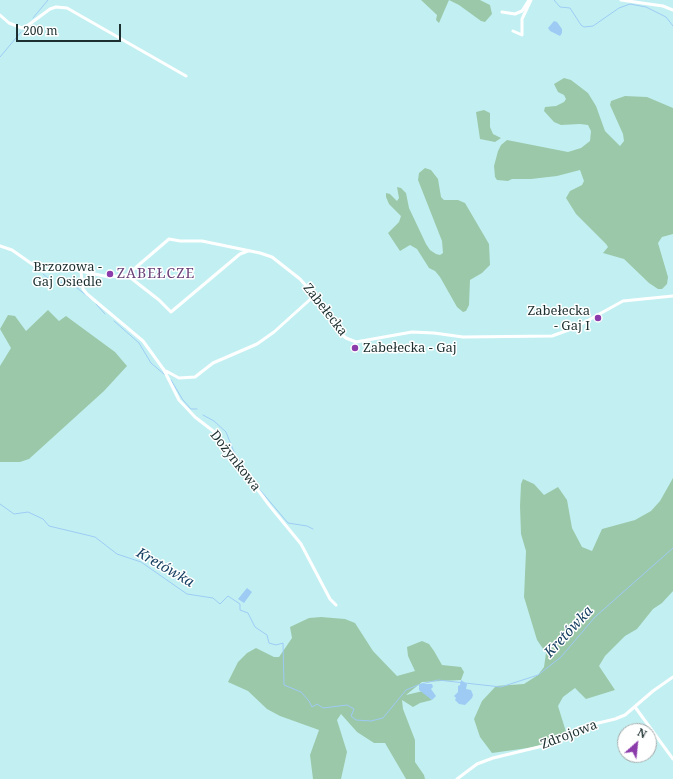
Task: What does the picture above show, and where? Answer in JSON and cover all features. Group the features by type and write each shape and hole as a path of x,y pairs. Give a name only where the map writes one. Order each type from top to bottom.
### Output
{"street":[{"path":"502,12 515,14 522,11 530,0"},
{"path":"513,31 522,35 522,19 530,0"},
{"path":"621,0 663,6 673,10"},
{"path":"0,15 9,23 22,28 32,24 50,9 56,7 67,8 186,76"},
{"name":"Zabełecka","path":"127,275 169,238 180,241 202,241 272,257 300,279 315,295 338,331 346,338 356,342 412,332 434,333 463,338 552,336 574,328 623,301 673,296"},
{"path":"0,246 12,250 42,270 56,271 70,269 109,277 127,275 159,300 171,312 240,254 248,251"},
{"name":"Dożynkowa","path":"81,272 83,289 87,294 139,337 164,370 179,400 195,417 217,434 265,500 301,544 330,599 336,605"},
{"path":"164,370 179,378 195,377 213,363 257,344 274,332 315,295"},
{"name":"Zdrojowa","path":"457,779 477,764 493,758 551,744 578,728 615,719 635,707 653,691 673,677"},
{"path":"635,707 673,759"}],"green space":[{"path":"421,0 449,0 439,23 436,20 437,15"},
{"path":"449,0 480,0 490,5 492,14 485,22 481,21 459,5"},
{"path":"564,78 571,80 588,93 596,106 605,131 620,146 624,141 623,134 610,105 611,101 625,96 647,97 673,108 673,234 662,237 658,243 668,277 667,284 662,289 658,289 649,283 624,259 603,253 608,247 606,244 576,214 566,198 570,191 582,185 584,181 580,170 557,176 531,179 512,179 508,181 497,180 495,177 494,166 498,151 501,145 507,140 568,152 581,148 590,141 591,131 588,125 561,125 554,122 544,111 545,107 556,106 564,102 566,99 564,95 558,92 554,84"},
{"path":"484,110 490,113 490,127 493,134 501,138 495,142 480,139 476,112"},
{"path":"425,168 431,170 438,179 441,197 444,200 458,200 465,203 489,244 490,265 482,273 470,280 469,305 466,311 463,312 457,307 440,277 435,271 429,268 417,249 410,245 400,251 388,233 399,222 401,216 389,204 386,193 390,194 397,201 399,198 397,187 401,188 406,193 409,208 430,250 440,255 443,253 442,241 418,180 419,173"},
{"path":"48,310 59,321 66,316 115,352 127,366 104,391 29,459 20,462 0,462 0,366 11,348 0,329 8,315 15,316 26,331"},
{"path":"673,478 673,591 662,603 653,609 637,629 625,636 605,656 599,666 615,690 586,699 575,688 563,697 558,706 567,735 535,747 492,753 480,737 474,719 482,701 496,686 524,684 538,675 544,667 546,653 537,640 524,597 526,551 521,534 520,506 521,484 523,479 534,484 544,495 558,487 567,500 572,528 582,547 592,551 602,529 635,520 651,511 660,501"},
{"path":"321,617 345,619 355,623 373,651 397,676 415,671 408,656 407,647 422,641 429,644 442,665 461,667 464,672 461,680 422,682 406,695 423,691 432,700 420,703 413,707 402,700 403,709 415,740 415,762 425,779 406,779 385,743 374,743 357,732 341,714 337,720 347,752 341,779 313,779 310,755 319,730 280,716 267,709 248,691 228,682 238,662 247,653 256,648 274,657 279,657 292,638 290,627 309,618"}],"water":[{"path":"554,21 557,22 562,29 560,36 550,31 548,28"},
{"path":"247,588 252,592 244,603 238,599"},
{"path":"461,680 467,684 466,689 471,690 473,695 465,705 459,704 455,700 456,698 454,696 458,692 458,686 460,685"},
{"path":"419,684 432,684 433,687 431,689 436,696 432,700 419,690"}],"waterway":[{"path":"33,18 48,0"},
{"path":"554,0 560,7 570,8 581,25 584,27 593,26 619,8 630,4 646,7 666,17 673,26"},
{"path":"0,57 21,32"},
{"path":"43,274 48,278"},
{"path":"58,282 72,284 91,299"},
{"path":"96,304 105,314"},
{"path":"114,321 139,343 151,363 165,375"},
{"path":"171,380 183,400 191,409 197,409"},
{"path":"203,415 214,421 226,432 234,452 253,481"},
{"path":"255,484 288,523 307,526 313,529"},
{"name":"Kretówka","path":"0,504 14,514 28,512 43,519 49,526 95,537 117,554 141,562 187,594 213,598 220,604 228,596 240,604 240,610 248,613 255,627 267,635 269,643 276,645 283,643 284,685 301,692 312,707 317,704 323,708 347,705 354,709 351,716 356,720 371,721 383,718 406,690 418,685"},
{"name":"Kretówka","path":"421,684 438,680 501,687 538,675 561,657 595,617 673,548"}],"place":[{"name":"Brzozowa - Gaj Osiedle","path":"110,274"},
{"name":"Zabełecka - Gaj I","path":"598,318"},
{"name":"Zabełecka - Gaj","path":"355,348"}],"district":[{"name":"ZABEŁCZE","path":"156,274"}]}
